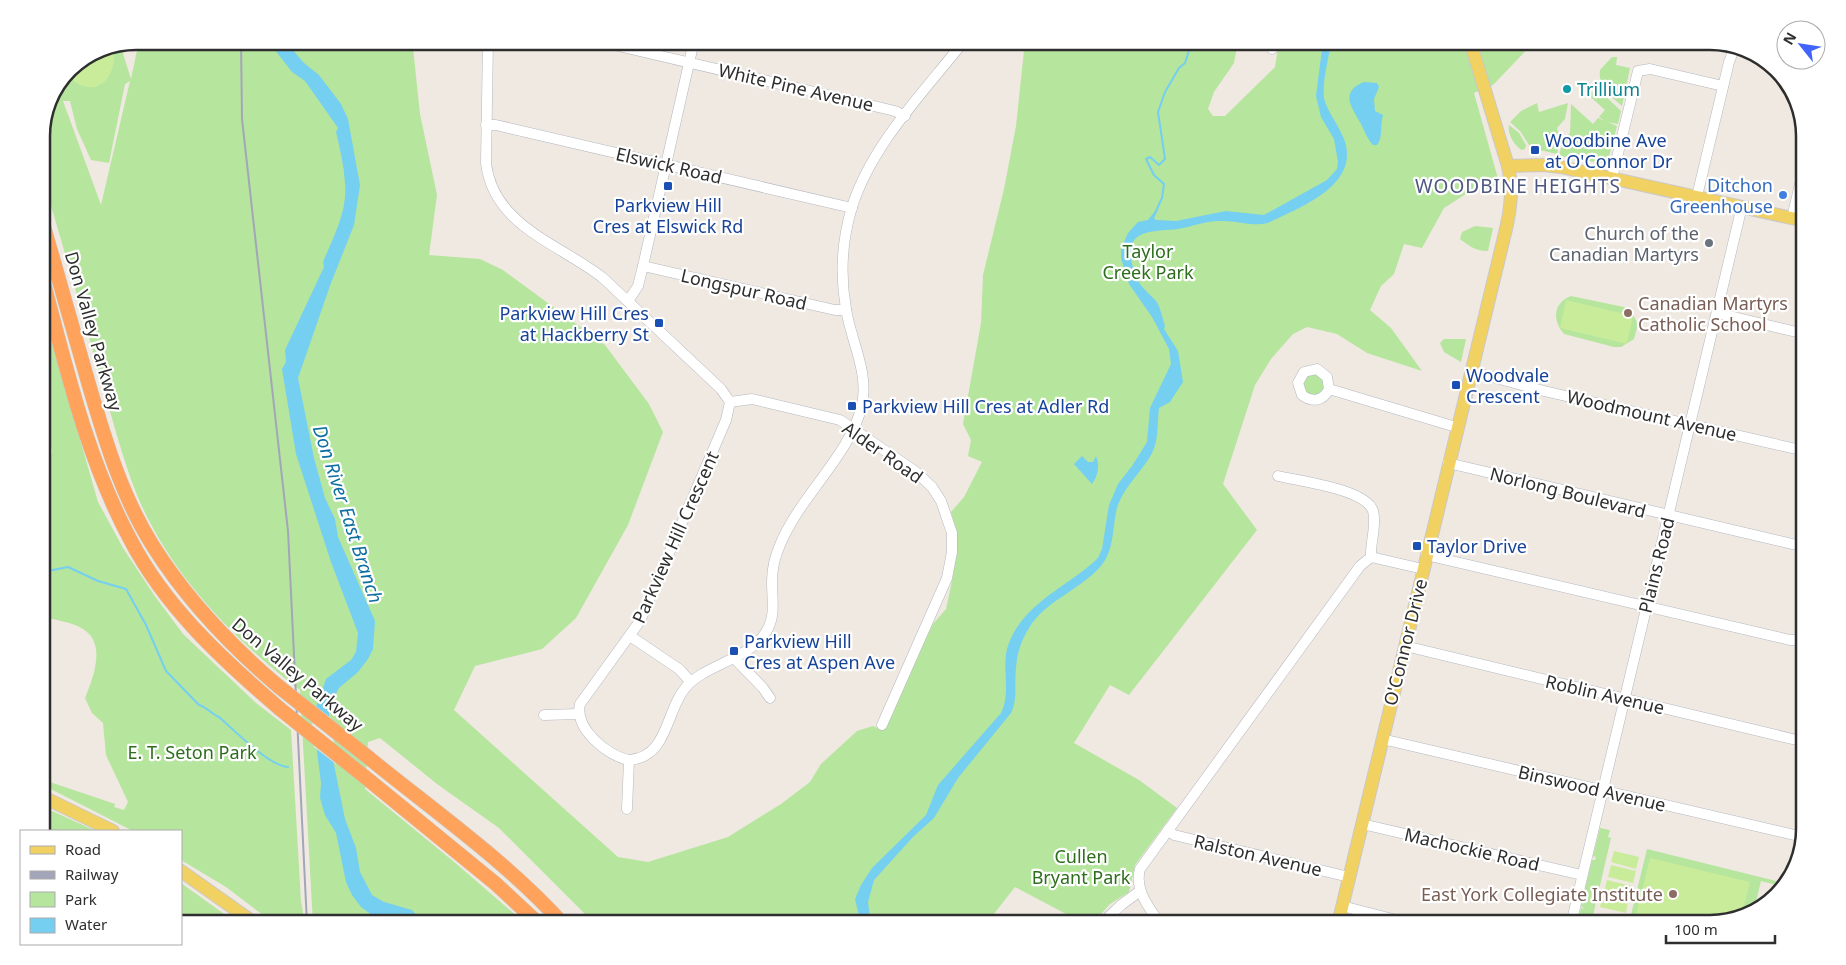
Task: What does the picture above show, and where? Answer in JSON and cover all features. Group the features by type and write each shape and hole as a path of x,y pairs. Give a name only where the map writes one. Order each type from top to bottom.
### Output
{"highway":[{"name":"Don Valley Parkway","path":"50,245 94,401 126,493 152,545 181,588 217,630 278,686 503,867 554,915"},
{"name":"Don Valley Parkway","path":"50,306 58,339 95,459 110,498 130,541 160,586 200,636 280,709 496,884 529,915"}],"main road":[{"name":"O'Connor Drive","path":"1340,915 1456,427 1507,225 1512,183 1473,50"},
{"path":"1508,166 1543,165 1612,178 1796,219"},
{"path":"50,800 111,830"},
{"path":"182,872 243,915"}],"street":[{"path":"488,50 486,171 496,199 504,210 520,224 588,266 721,389 730,402"},
{"name":"White Pine Avenue","path":"636,50 895,111 905,116"},
{"path":"628,301 638,286 692,50"},
{"path":"544,715 579,714 585,728 606,749 629,760 648,754 658,745 678,700 690,682 733,658 760,640 769,627 774,608 773,570 781,542 790,524 852,430 862,404 863,370 846,310 842,263 845,236 852,208 871,164 905,116 957,50"},
{"path":"1697,196 1723,86 1733,54"},
{"path":"1612,178 1638,71 1650,70 1723,86"},
{"name":"Elswick Road","path":"486,125 496,125 852,208"},
{"name":"Plains Road","path":"1573,915 1742,206"},
{"name":"Longspur Road","path":"643,266 835,310 846,310"},
{"path":"1717,312 1796,332"},
{"name":"Woodmount Avenue","path":"1470,371 1796,449"},
{"path":"1329,389 1456,427"},
{"name":"Alder Road","path":"730,402 752,399 813,412 840,420 916,472 932,487 941,501 952,533 952,552 947,578 882,725"},
{"name":"Parkview Hill Crescent","path":"579,714 580,704 587,691 640,621 718,438 729,410 730,402"},
{"name":"Norlong Boulevard","path":"1448,462 1668,516 1796,545"},
{"path":"1278,476 1354,494 1368,503 1374,514 1371,558"},
{"path":"1426,555 1796,640"},
{"path":"1155,915 1140,891 1138,878 1140,869 1360,566 1371,558 1423,569"},
{"path":"630,636 679,669 690,682"},
{"name":"Roblin Avenue","path":"1405,646 1796,740"},
{"path":"733,658 763,688 770,698"},
{"name":"Binswood Avenue","path":"1382,739 1795,835"},
{"path":"628,809 629,760"},
{"name":"Machockie Road","path":"1362,824 1582,875"},
{"name":"Ralston Avenue","path":"1168,830 1174,835 1349,877"},
{"path":"1110,915 1120,905 1140,891"},
{"path":"1342,906 1377,915"}],"green space":[{"path":"137,50 413,50 420,114 437,195 429,255 480,259 503,270 605,345 649,404 663,432 628,525 576,618 542,649 475,666 454,710 618,857 648,862 728,837 781,804 810,782 821,764 857,731 873,726 882,730 933,624 946,609 956,549 951,512 964,497 982,462 968,456 971,440 963,424 981,323 983,275 1004,189 1016,126 1024,50 1236,50 1234,63 1214,92 1208,109 1213,116 1225,116 1275,67 1278,50 1526,50 1493,85 1474,93 1497,175 1499,193 1472,190 1444,208 1422,248 1404,244 1394,274 1381,286 1370,310 1391,328 1422,371 1367,353 1337,334 1307,327 1293,334 1271,359 1255,385 1223,484 1257,530 1129,695 1110,685 1074,743 1139,780 1177,808 1135,865 1129,892 1110,904 1100,915 1068,915 1015,887 993,915 586,915 499,828 437,784 380,738 368,742 365,789 516,915 312,915 300,690 251,649 206,603 185,578 151,524 131,480 121,449 50,203 50,131 57,103 75,75 103,57 122,52 131,79","holes":["130,81 101,205 63,101 70,101 77,129 91,160 109,163 125,84"]},
{"path":"114,54 112,69 103,83 96,87 79,85 72,79 75,75 88,65"},
{"path":"1612,57 1617,57 1616,65 1630,68 1622,106 1609,95 1601,82 1600,70"},
{"path":"1584,91 1602,93 1621,111 1618,124 1606,122 1599,117 1605,110"},
{"path":"1537,103 1539,112 1568,103 1565,119 1557,128 1560,138 1557,154 1531,148 1520,131 1510,122 1521,111"},
{"path":"1571,104 1593,124 1598,118 1617,126 1607,164 1559,156 1563,140 1570,133"},
{"path":"1509,125 1519,133 1526,145 1525,149 1522,150 1514,142 1509,132"},
{"path":"1475,226 1493,228 1488,251 1469,246 1460,239 1462,232"},
{"path":"1571,296 1624,307 1631,311 1638,324 1634,339 1621,347 1614,347 1564,334 1556,318 1556,312 1561,303"},
{"path":"1566,300 1633,316 1627,344 1560,328"},
{"name":"E. T. Seton Park","path":"50,334 98,502 123,548 183,634 256,703 291,730 303,915 263,915 226,887 182,861 182,830 131,830 50,789 50,782 115,804 114,807 124,810 128,802 106,755 103,723 92,713 85,698 96,662 95,643 83,629 50,618 50,457 52,451 50,444"},
{"path":"1444,339 1466,339 1461,362 1444,352 1440,343"},
{"path":"1314,374 1322,377 1325,385 1322,393 1314,396 1306,393 1303,385 1306,377"},
{"path":"50,810 94,830 50,830"},
{"path":"1600,828 1610,830 1608,837 1611,838 1593,915 1579,915 1581,908 1585,909 1581,906 1592,860 1595,860 1596,857 1593,856"},
{"path":"1647,849 1778,882 1776,885 1761,881 1756,901 1748,906 1726,913 1710,915 1631,915"},
{"path":"1614,851 1639,857 1636,869 1611,862"},
{"path":"1650,858 1750,882 1744,908 1737,910 1710,915 1636,915"},
{"path":"1611,865 1636,871 1633,883 1608,877"},
{"path":"1607,880 1632,886 1629,898 1604,892"},
{"path":"182,884 225,915 182,915"},
{"path":"1603,895 1628,901 1626,913 1600,907"}],"water":[{"path":"275,50 293,50 304,63 319,75 341,104 348,119 360,185 354,225 331,283 298,378 314,458 325,498 335,519 338,537 375,621 373,649 368,659 358,672 339,688 329,707 329,740 345,819 356,848 360,872 372,895 384,902 412,910 416,915 372,915 361,907 352,895 346,882 336,833 325,815 320,798 321,783 314,727 316,707 326,679 351,660 356,652 358,633 331,562 296,454 282,369 286,362 285,350 324,267 323,262 339,224 344,203 345,183 336,132 338,128 305,81 292,72"},
{"path":"1322,50 1330,50 1324,98 1344,139 1347,155 1344,169 1336,182 1325,192 1311,202 1268,223 1214,221 1142,234 1132,244 1132,264 1136,277 1159,306 1165,326 1164,329 1178,351 1183,382 1170,402 1159,408 1157,437 1154,448 1148,460 1120,500 1115,515 1111,545 1106,559 1093,574 1044,610 1029,628 1017,657 1015,697 1011,713 958,778 934,818 913,837 874,880 868,902 870,915 859,915 855,899 872,868 926,815 938,785 1001,713 1006,689 1005,665 1007,649 1013,633 1034,608 1098,558 1102,549 1109,505 1118,484 1147,442 1150,408 1171,364 1169,349 1152,317 1129,284 1121,258 1121,249 1128,233 1138,222 1148,220 1158,210 1154,218 1156,220 1176,221 1226,211 1264,215 1327,180 1337,169 1338,162 1334,139 1321,117 1316,96"},
{"path":"1364,82 1377,83 1379,87 1374,99 1375,111 1383,115 1380,139 1377,145 1373,145 1369,140 1354,113 1350,101 1351,91"},
{"path":"1082,456 1088,462 1093,462 1096,456 1098,470 1092,484 1074,464"}],"pier":[{"path":"314,705 331,718 336,764 314,747 312,727"}],"waterway":[{"path":"1156,211 1162,198 1164,184 1154,175 1146,159 1150,157 1159,165 1165,159 1158,112 1165,92 1179,68 1185,63 1189,50"},
{"path":"50,571 68,567 98,581 126,589 146,625 166,671 199,705 219,717 271,761 288,767"}],"railway":[{"path":"241,50 242,119 288,531 307,915"}],"place":[{"name":"Trillium","path":"1567,89"},
{"name":"Woodbine Ave at O'Connor Dr","path":"1535,150"},
{"name":"Parkview Hill Cres at Elswick Rd","path":"668,186"},
{"name":"Ditchon Greenhouse","path":"1783,195"},
{"name":"Church of the Canadian Martyrs","path":"1709,243"},
{"name":"Canadian Martyrs Catholic School","path":"1628,313"},
{"name":"Parkview Hill Cres at Hackberry St","path":"659,323"},
{"name":"Woodvale Crescent","path":"1456,385"},
{"name":"Parkview Hill Cres at Adler Rd","path":"852,406"},
{"name":"Taylor Drive","path":"1417,546"},
{"name":"Parkview Hill Cres at Aspen Ave","path":"734,651"},
{"name":"East York Collegiate Institute","path":"1673,894"}],"district":[{"name":"WOODBINE HEIGHTS","path":"1518,186"}],"park label":[{"name":"Taylor Creek Park","path":"1148,261"},
{"name":"Cullen Bryant Park","path":"1081,866"}],"water label":[{"name":"Don River East Branch","path":"348,514"}]}
